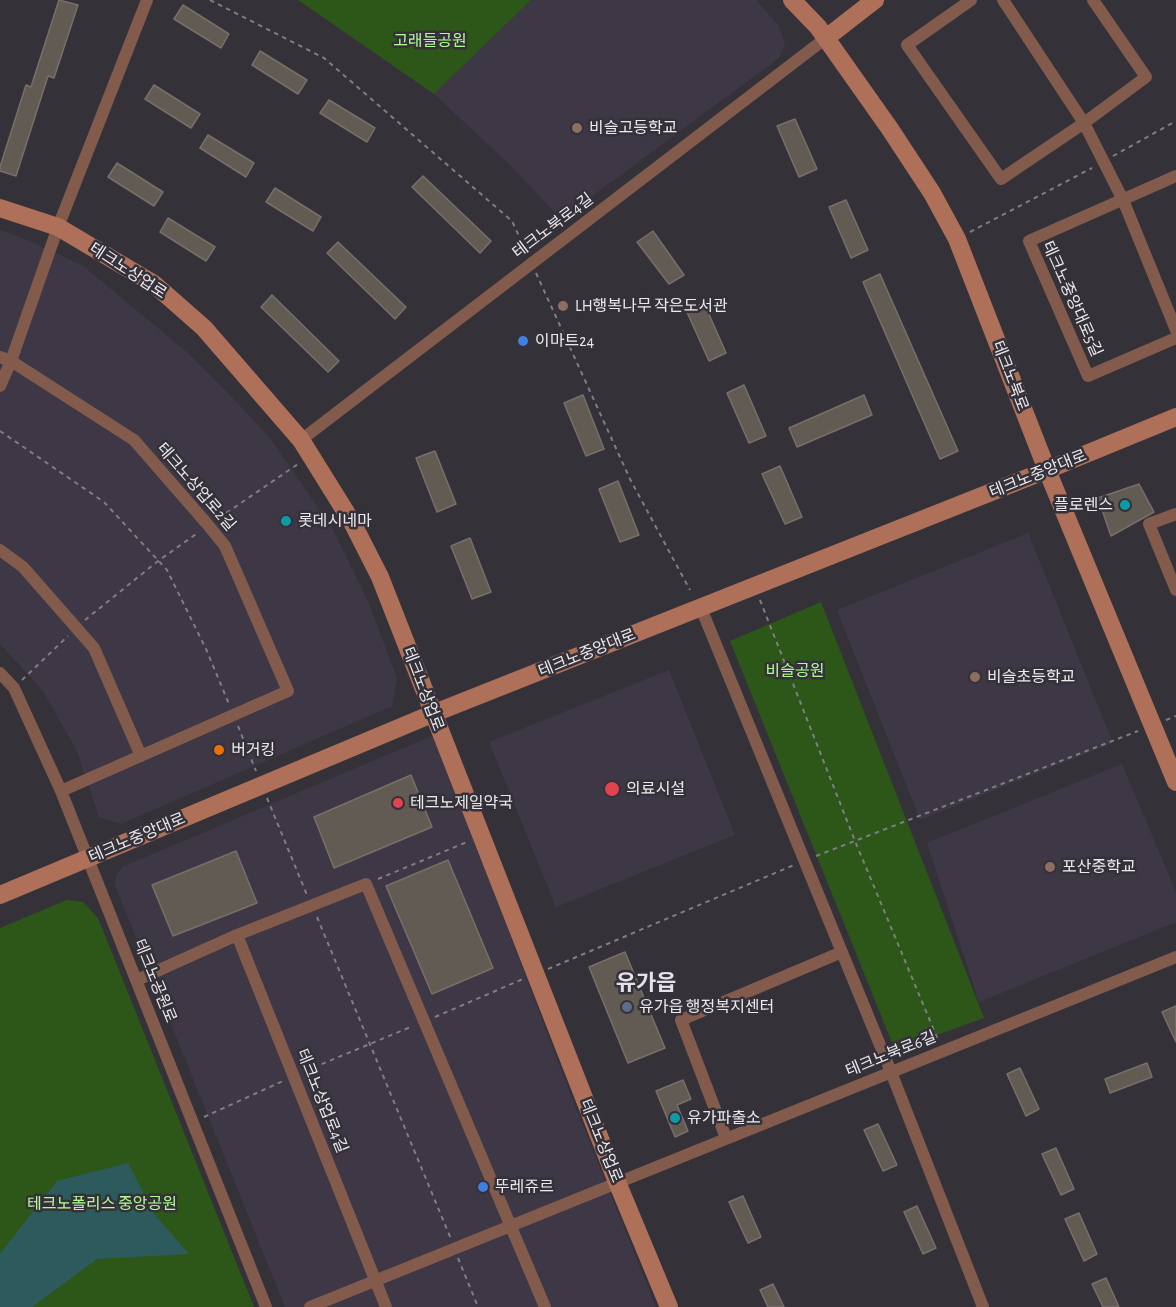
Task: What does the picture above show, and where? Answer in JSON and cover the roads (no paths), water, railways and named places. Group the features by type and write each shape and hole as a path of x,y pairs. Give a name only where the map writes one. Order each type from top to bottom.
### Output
{"main road":[{"name":"테크노북로","path":"792,0 826,38 932,193 957,239 1047,471 1176,782"},
{"path":"826,38 875,0"},
{"name":"테크노상업로","path":"0,208 58,227 154,284 204,328 306,448 352,522 380,577 480,836 669,1307"},
{"name":"테크노중앙대로","path":"0,895 432,714 1047,471 1176,417"}],"street":[{"path":"0,386 6,359 147,0"},
{"path":"970,0 906,45 1001,179 1084,123 1146,77 1093,0"},
{"path":"1003,0 1084,123 1124,200 1176,330"},
{"name":"테크노북로4길","path":"306,448 826,38"},
{"name":"테크노중앙대로5길","path":"1176,176 1029,241 1088,376 1176,338"},
{"name":"테크노상업로2길","path":"6,359 134,440 208,525 225,546 288,691 141,756"},
{"path":"1176,514 1149,524 1176,590"},
{"path":"0,550 23,567 94,648 141,756 62,791"},
{"path":"701,608 891,1072 983,1307"},
{"name":"테크노공원로","path":"0,673 14,688 62,791 266,1307"},
{"path":"137,980 237,935 366,884 545,1307"},
{"name":"테크노상업로4길","path":"237,935 386,1307"},
{"path":"726,1138 681,1020 842,952"},
{"name":"테크노북로6길","path":"617,1182 1176,957"},
{"path":"309,1307 617,1182"}],"place":[{"name":"비슬고등학교","path":"577,128"},
{"name":"LH행복나무 작은도서관","path":"563,306"},
{"name":"이마트24","path":"523,341"},
{"name":"플로렌스","path":"1125,505"},
{"name":"롯데시네마","path":"286,521"},
{"name":"비슬초등학교","path":"975,677"},
{"name":"버거킹","path":"219,750"},
{"name":"의료시설","path":"612,789"},
{"name":"테크노제일약국","path":"398,803"},
{"name":"포산중학교","path":"1050,867"},
{"name":"유가읍 행정복지센터","path":"627,1007"},
{"name":"유가파출소","path":"675,1118"},
{"name":"뚜레쥬르","path":"483,1187"}],"district":[{"name":"유가읍","path":"646,983"}],"park label":[{"name":"고래들공원","path":"430,41"},
{"name":"비슬공원","path":"795,671"},
{"name":"테크노폴리스 중앙공원","path":"102,1204"}]}
